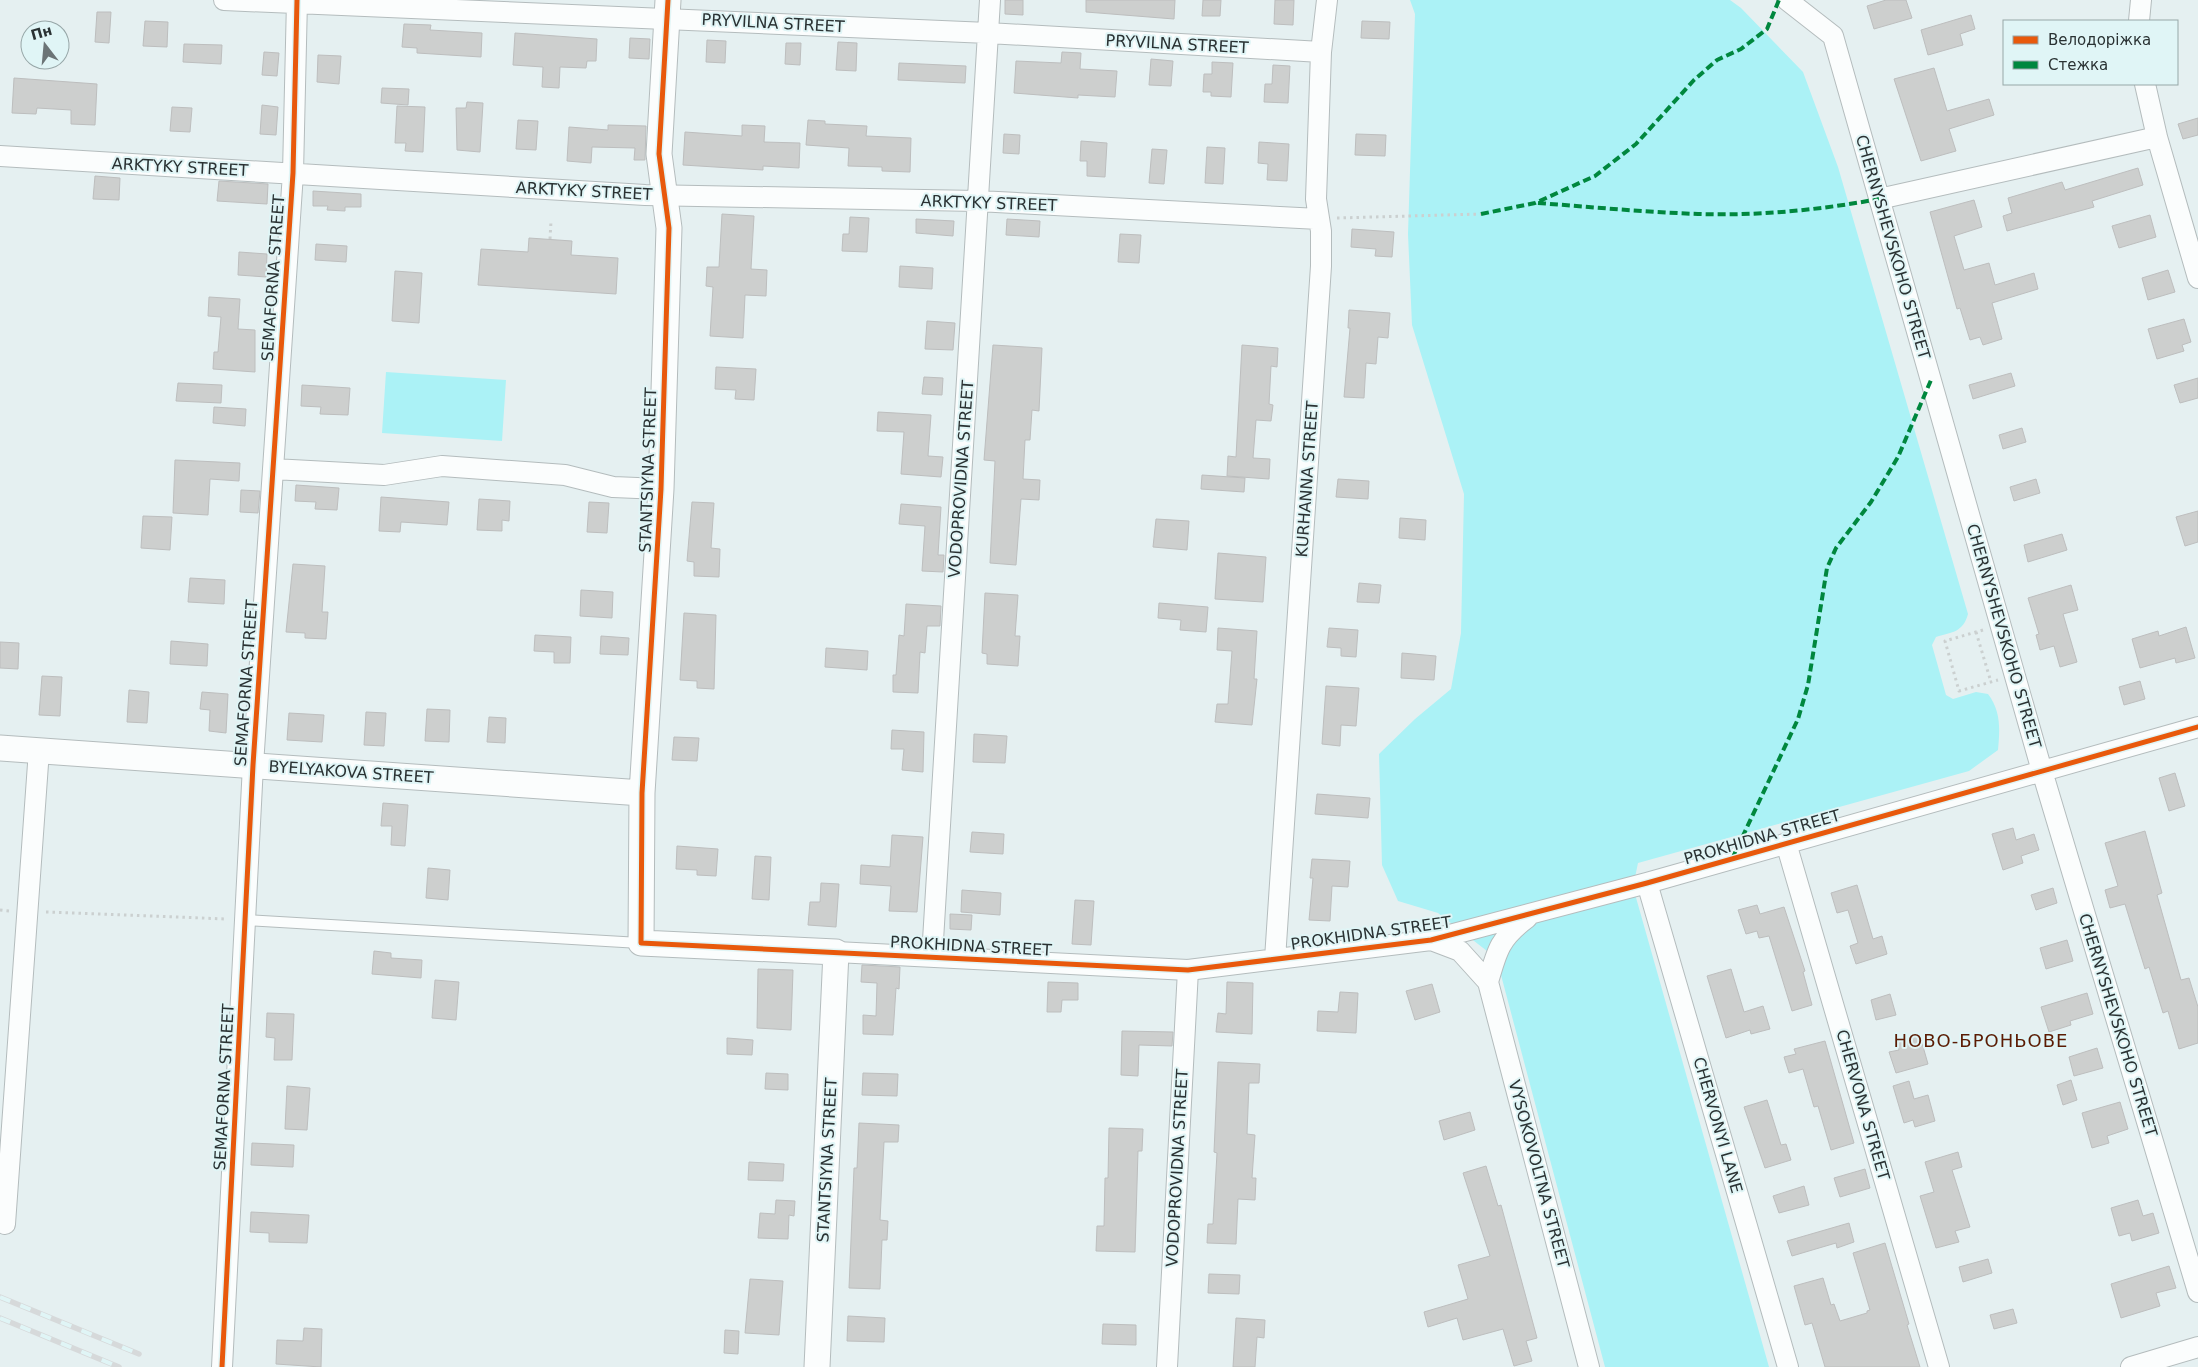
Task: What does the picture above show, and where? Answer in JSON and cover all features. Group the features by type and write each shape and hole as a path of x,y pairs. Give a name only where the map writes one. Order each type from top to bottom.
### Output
{"street":[{"name":"PRYVILNA STREET","path":"224,0 668,9 988,33 1321,52"},
{"name":"VODOPROVIDNA STREET","path":"932,957 990,0"},
{"name":"KURHANNA STREET","path":"1275,959 1321,266 1322,242 1316,199 1321,52 1327,0"},
{"name":"CHERNYSHEVSKOHO STREET","path":"1787,0 1833,36 2042,771 2198,1292"},
{"path":"2139,20 2141,0"},
{"name":"SEMAFORNA STREET","path":"222,1367 254,766 293,173 297,2"},
{"name":"STANTSIYNA STREET","path":"641,943 642,793 661,489 669,228 659,154 668,9"},
{"path":"2144,85 2157,137 2198,278"},
{"path":"1879,199 2157,137"},
{"name":"ARKTYKY STREET","path":"0,156 645,196 664,194 978,201 1319,219"},
{"path":"273,469 384,475 442,466 565,475 613,487 661,489"},
{"name":"PROKHIDNA STREET","path":"641,943 1188,970 1431,940 1647,883 2198,727"},
{"name":"BYELYAKOVA STREET","path":"0,748 642,793"},
{"path":"5,1224 39,750"},
{"name":"CHERVONA STREET","path":"1786,843 1939,1367"},
{"name":"CHERVONYI LANE","path":"1647,883 1788,1367"},
{"name":"VYSOKOVOLTNA STREET","path":"1488,982 1496,952 1510,931 1531,915"},
{"name":"VYSOKOVOLTNA STREET","path":"1431,940 1460,950 1488,982 1589,1367"},
{"name":"STANTSIYNA STREET","path":"817,1367 836,952"},
{"name":"VODOPROVIDNA STREET","path":"1167,1367 1188,970"},
{"path":"2131,1367 2198,1347"}],"lane":[{"path":"245,920 641,943"}],"path":[{"path":"1319,219 1481,214"},
{"path":"550,239 551,221"},
{"path":"2001,625 1945,641 1960,691 2015,675"},
{"path":"1976,632 1991,682"},
{"path":"0,910 245,920"}],"shaded area":[{"path":"1410,0 1730,0 1741,8 1803,72 1838,167 1968,614 1960,628 1936,637 1932,645 1946,695 1953,699 1976,692 1988,694 1997,714 1999,728 1998,750 1969,771 1638,863 1633,887 1769,1367 1605,1367 1501,975 1487,951 1438,913 1398,901 1382,865 1379,754 1415,719 1451,689 1461,633 1464,494 1412,325 1408,234 1415,14"},
{"path":"386,372 506,380 502,441 382,433"}],"building":[{"path":"1005,0 1023,0 1023,15 1005,14"},
{"path":"1086,0 1175,0 1174,19 1086,12"},
{"path":"1203,0 1221,0 1220,16 1202,16"},
{"path":"1275,0 1294,0 1293,25 1274,24"},
{"path":"1886,0 1906,0 1912,18 1874,29 1867,6"},
{"path":"97,12 111,12 109,43 95,42"},
{"path":"1971,15 1975,29 1960,34 1963,45 1928,55 1921,30"},
{"path":"145,21 168,22 167,47 143,46"},
{"path":"1362,21 1390,22 1389,39 1361,38"},
{"path":"404,24 431,25 430,30 482,33 481,57 417,53 417,48 402,47"},
{"path":"515,33 597,39 596,61 587,61 586,68 560,67 559,88 542,87 543,67 513,65"},
{"path":"630,38 650,39 649,59 629,58"},
{"path":"707,40 726,41 725,63 706,62"},
{"path":"838,42 857,43 856,71 836,70"},
{"path":"786,43 801,43 800,65 785,64"},
{"path":"184,44 222,45 221,64 183,62"},
{"path":"264,52 279,53 277,76 262,75"},
{"path":"1062,52 1081,53 1080,69 1117,71 1115,97 1078,95 1078,98 1014,93 1016,61 1061,63"},
{"path":"318,55 341,56 339,84 317,82"},
{"path":"1151,59 1173,61 1171,86 1149,85"},
{"path":"1212,62 1233,63 1231,97 1211,96 1211,92 1203,92 1204,74 1212,74"},
{"path":"899,63 966,66 965,83 898,80"},
{"path":"1273,65 1290,66 1288,103 1264,102 1265,84 1272,84"},
{"path":"1934,68 1947,111 1989,99 1994,115 1949,129 1956,151 1921,161 1894,79"},
{"path":"14,78 97,84 95,125 71,124 71,110 37,108 36,114 12,113"},
{"path":"382,88 409,89 408,105 381,103"},
{"path":"467,102 483,103 480,152 457,150 456,108 466,108"},
{"path":"262,105 278,107 276,135 260,134"},
{"path":"397,106 425,107 423,152 405,151 406,143 395,143"},
{"path":"172,107 192,108 190,132 170,131"},
{"path":"2198,118 2198,135 2183,139 2178,124"},
{"path":"518,120 538,121 536,150 516,149"},
{"path":"808,120 825,121 825,124 867,126 866,136 911,138 910,172 882,171 882,167 848,166 849,148 806,145"},
{"path":"608,125 646,126 645,160 634,160 635,148 592,147 591,163 567,161 569,127 608,130"},
{"path":"742,125 765,126 764,142 800,143 799,168 763,166 763,170 683,165 685,132 742,136"},
{"path":"1004,134 1020,135 1019,154 1003,153"},
{"path":"1356,134 1386,135 1385,156 1355,155"},
{"path":"1081,141 1107,143 1105,177 1087,176 1087,161 1080,161"},
{"path":"1259,142 1289,144 1287,181 1267,180 1268,164 1258,163"},
{"path":"1207,147 1225,148 1223,184 1205,183"},
{"path":"1152,149 1167,150 1164,184 1149,183"},
{"path":"2138,168 2143,185 2092,201 2094,207 2007,231 2003,216 2012,213 2008,198 2062,182 2065,190"},
{"path":"95,176 120,178 119,200 93,199"},
{"path":"219,181 268,184 267,204 217,201"},
{"path":"313,191 361,194 361,207 345,207 345,211 327,210 328,206 313,206"},
{"path":"1974,200 1982,227 1954,236 1964,270 1989,263 1995,285 2034,273 2038,289 1992,303 2002,339 1983,345 1980,337 1970,340 1960,308 1957,309 1930,212"},
{"path":"722,214 754,216 751,269 767,270 766,296 745,295 743,338 710,336 713,287 706,286 707,267 719,267"},
{"path":"2150,215 2156,237 2119,248 2112,226"},
{"path":"850,217 869,218 867,252 842,251 843,234 849,234"},
{"path":"916,219 954,221 953,236 916,233"},
{"path":"1007,219 1040,221 1039,237 1006,235"},
{"path":"1352,229 1394,232 1392,257 1375,256 1376,249 1351,247"},
{"path":"1120,234 1141,235 1139,263 1118,262"},
{"path":"529,238 572,241 571,255 618,258 616,294 478,285 481,249 528,252"},
{"path":"316,244 347,246 346,262 315,260"},
{"path":"239,252 267,254 266,277 238,275"},
{"path":"900,266 933,268 932,289 899,287"},
{"path":"2168,270 2175,292 2148,300 2142,278"},
{"path":"395,271 422,273 419,323 392,321"},
{"path":"209,297 240,299 238,329 255,330 255,372 213,369 214,352 218,352 221,317 208,316"},
{"path":"1349,310 1390,313 1388,338 1378,337 1376,364 1366,363 1364,398 1344,397 1350,328 1348,328"},
{"path":"2184,319 2191,342 2182,345 2184,351 2157,359 2148,329"},
{"path":"927,321 955,323 953,350 925,349"},
{"path":"993,345 1042,348 1039,411 1032,410 1030,440 1025,440 1023,479 1040,480 1039,500 1021,499 1016,565 990,563 995,461 984,460"},
{"path":"1242,345 1278,348 1277,367 1271,366 1269,404 1273,405 1271,421 1256,420 1253,458 1270,459 1269,479 1227,476 1228,456 1236,457"},
{"path":"716,367 756,369 754,400 735,399 736,390 715,389"},
{"path":"2011,373 2015,386 1973,399 1969,385"},
{"path":"924,377 943,378 942,395 922,394"},
{"path":"2198,378 2198,398 2180,403 2174,385"},
{"path":"178,383 222,385 221,403 176,401"},
{"path":"302,385 350,388 348,415 320,414 321,407 301,406"},
{"path":"214,407 246,409 245,426 213,423"},
{"path":"878,412 931,415 928,456 943,457 941,477 901,474 904,432 877,431"},
{"path":"2022,428 2026,442 2003,449 1999,435"},
{"path":"175,460 240,463 239,481 210,479 208,515 173,513"},
{"path":"1202,475 1245,478 1244,492 1201,489"},
{"path":"1338,479 1369,481 1368,499 1336,497"},
{"path":"2036,479 2040,493 2014,501 2010,487"},
{"path":"296,485 339,488 337,510 315,509 316,502 295,501"},
{"path":"241,490 260,491 258,513 240,512"},
{"path":"381,497 449,502 447,525 401,522 400,532 379,531"},
{"path":"479,499 510,501 509,521 502,520 502,531 477,530"},
{"path":"589,502 609,503 607,533 587,532"},
{"path":"692,502 714,503 711,548 720,549 719,577 694,576 694,562 687,561"},
{"path":"901,504 941,507 938,555 944,555 943,572 922,571 925,526 899,524"},
{"path":"2198,511 2198,542 2185,546 2176,517"},
{"path":"143,516 172,517 170,550 141,548"},
{"path":"1400,518 1426,520 1425,540 1399,538"},
{"path":"1156,519 1189,521 1187,550 1153,547"},
{"path":"2062,534 2067,550 2028,562 2024,545"},
{"path":"1218,553 1266,557 1263,602 1215,599"},
{"path":"293,564 325,566 322,612 328,612 326,639 305,638 305,633 286,632"},
{"path":"190,578 225,580 224,604 188,602"},
{"path":"1359,583 1381,585 1379,603 1357,602"},
{"path":"2071,585 2078,610 2063,614 2077,662 2060,667 2054,646 2040,650 2036,635 2039,634 2028,598"},
{"path":"581,590 613,592 612,618 580,616"},
{"path":"985,593 1018,595 1015,636 1020,636 1018,666 987,664 987,654 982,653"},
{"path":"1159,603 1208,607 1206,632 1180,630 1181,620 1158,618"},
{"path":"906,604 941,606 940,626 927,626 925,653 920,652 918,693 893,692 893,675 896,675 899,635 904,636"},
{"path":"684,613 716,615 714,689 697,688 697,681 680,680"},
{"path":"2186,627 2195,658 2176,663 2175,658 2140,668 2132,639 2158,631 2159,636"},
{"path":"1218,628 1257,631 1254,679 1257,679 1252,725 1215,722 1217,704 1228,704 1232,651 1217,650"},
{"path":"1329,628 1358,630 1356,657 1341,656 1341,648 1327,647"},
{"path":"535,635 571,637 570,663 554,663 554,652 534,651"},
{"path":"601,636 629,638 628,655 600,654"},
{"path":"171,641 208,644 207,666 170,664"},
{"path":"0,642 19,643 18,669 0,668"},
{"path":"826,648 868,651 867,670 825,667"},
{"path":"1402,653 1436,656 1434,680 1401,678"},
{"path":"42,676 62,677 60,716 39,715"},
{"path":"2140,681 2145,699 2124,705 2119,687"},
{"path":"1326,686 1359,688 1356,726 1341,725 1340,746 1322,744"},
{"path":"129,690 149,692 147,723 127,722"},
{"path":"202,692 228,694 226,733 209,731 210,710 200,709"},
{"path":"427,709 450,710 449,742 425,741"},
{"path":"366,712 386,713 384,746 364,745"},
{"path":"289,713 324,715 322,742 287,740"},
{"path":"489,717 506,718 505,743 487,742"},
{"path":"892,730 924,732 923,772 902,770 904,749 891,749"},
{"path":"974,734 1007,736 1005,763 973,762"},
{"path":"674,737 699,738 697,761 672,760"},
{"path":"2175,773 2185,806 2169,811 2159,778"},
{"path":"1317,794 1370,798 1368,818 1315,814"},
{"path":"383,803 408,805 405,846 391,845 392,826 381,826"},
{"path":"2013,828 2016,840 2034,834 2039,850 2021,856 2023,863 2003,870 1992,834"},
{"path":"2145,831 2162,893 2157,895 2181,980 2189,978 2198,1007 2198,1043 2179,1049 2168,1011 2163,1013 2149,967 2145,969 2125,904 2110,908 2105,890 2118,886 2105,843"},
{"path":"972,832 1004,834 1003,854 970,852"},
{"path":"892,835 923,837 917,912 889,911 891,886 860,884 861,865 890,867"},
{"path":"677,846 718,849 716,876 697,875 697,870 676,869"},
{"path":"755,856 771,857 769,900 752,899"},
{"path":"1312,859 1350,861 1348,887 1332,886 1330,921 1309,920 1313,878 1310,878"},
{"path":"428,868 450,870 448,900 426,898"},
{"path":"821,883 839,884 836,927 808,925 810,902 820,902"},
{"path":"1857,885 1873,939 1882,936 1887,954 1856,964 1850,946 1858,943 1848,910 1837,913 1831,893"},
{"path":"2053,888 2057,903 2036,910 2031,895"},
{"path":"962,890 1001,893 1000,915 961,912"},
{"path":"1075,900 1094,901 1091,945 1072,944"},
{"path":"1757,905 1760,914 1784,907 1805,971 1803,972 1812,1005 1792,1011 1769,936 1759,938 1757,931 1746,934 1738,910"},
{"path":"950,914 972,915 971,930 950,929"},
{"path":"2067,940 2073,961 2046,969 2040,948"},
{"path":"374,951 391,953 391,958 422,960 421,978 372,974"},
{"path":"862,965 900,967 899,989 896,988 893,1035 863,1034 863,1015 876,1016 877,983 861,982"},
{"path":"758,969 793,970 791,1030 757,1028"},
{"path":"1731,969 1744,1012 1763,1006 1770,1029 1751,1034 1750,1030 1726,1038 1707,976"},
{"path":"435,980 459,982 456,1020 432,1018"},
{"path":"1048,982 1078,983 1078,1000 1062,1000 1061,1012 1047,1012"},
{"path":"1227,982 1253,983 1252,1034 1216,1032 1218,1013 1226,1014"},
{"path":"1432,984 1440,1012 1415,1020 1406,991"},
{"path":"1340,992 1358,993 1356,1033 1317,1031 1318,1011 1338,1012"},
{"path":"2087,993 2093,1014 2070,1021 2071,1025 2049,1032 2041,1007"},
{"path":"1890,994 1896,1015 1876,1020 1871,1000"},
{"path":"267,1013 294,1014 292,1060 274,1060 275,1038 266,1037"},
{"path":"1122,1031 1173,1032 1172,1046 1139,1045 1138,1076 1121,1075"},
{"path":"1920,1036 1928,1064 1896,1073 1889,1052 1899,1050 1897,1042"},
{"path":"727,1038 753,1040 752,1055 727,1054"},
{"path":"1825,1041 1854,1143 1831,1150 1818,1106 1814,1107 1803,1069 1789,1073 1784,1057 1796,1054 1794,1049"},
{"path":"2097,1048 2103,1068 2074,1076 2069,1057"},
{"path":"1218,1062 1260,1064 1259,1083 1249,1083 1247,1134 1255,1135 1252,1178 1256,1178 1255,1200 1238,1199 1236,1244 1207,1243 1208,1224 1213,1224 1217,1153 1214,1152"},
{"path":"766,1073 788,1074 788,1090 765,1089"},
{"path":"863,1073 898,1074 897,1096 862,1095"},
{"path":"2071,1080 2077,1100 2063,1105 2057,1085"},
{"path":"1909,1081 1914,1099 1928,1095 1935,1121 1915,1127 1913,1120 1904,1123 1893,1086"},
{"path":"287,1086 310,1088 307,1130 285,1129"},
{"path":"1767,1100 1781,1145 1786,1144 1791,1160 1765,1168 1744,1107"},
{"path":"2120,1102 2128,1129 2107,1136 2109,1143 2092,1148 2082,1113"},
{"path":"1470,1112 1475,1130 1444,1140 1439,1121"},
{"path":"859,1123 899,1125 898,1142 884,1142 880,1220 888,1221 887,1240 882,1240 880,1289 849,1288 854,1168 857,1168"},
{"path":"1109,1128 1143,1129 1142,1151 1138,1151 1135,1252 1096,1251 1097,1226 1104,1226 1105,1178 1108,1178"},
{"path":"252,1143 294,1145 293,1167 251,1165"},
{"path":"1958,1152 1962,1167 1952,1170 1970,1227 1955,1231 1959,1242 1936,1248 1920,1196 1934,1192 1925,1162"},
{"path":"749,1162 784,1164 783,1181 748,1180"},
{"path":"1486,1166 1498,1206 1501,1205 1537,1338 1526,1341 1532,1361 1514,1366 1503,1329 1463,1340 1457,1318 1428,1327 1424,1312 1468,1299 1458,1265 1490,1256 1463,1173"},
{"path":"1865,1169 1870,1188 1840,1197 1834,1178"},
{"path":"1804,1186 1809,1205 1779,1213 1773,1196"},
{"path":"776,1200 795,1201 794,1216 789,1215 788,1239 758,1238 760,1213 775,1214"},
{"path":"2138,1200 2143,1216 2153,1213 2159,1233 2132,1241 2130,1233 2119,1236 2111,1208"},
{"path":"251,1212 309,1215 307,1243 269,1242 269,1233 250,1232"},
{"path":"1849,1223 1854,1242 1837,1248 1836,1243 1792,1256 1787,1241"},
{"path":"1885,1243 1920,1367 1825,1367 1812,1323 1805,1325 1794,1286 1823,1278 1831,1305 1834,1304 1840,1321 1867,1313 1870,1310 1853,1253"},
{"path":"1988,1259 1992,1273 1963,1282 1959,1267"},
{"path":"2169,1266 2176,1288 2156,1293 2160,1306 2121,1318 2111,1284"},
{"path":"1209,1274 1240,1275 1239,1294 1208,1293"},
{"path":"750,1279 783,1281 779,1335 745,1333"},
{"path":"2013,1309 2017,1323 1994,1329 1990,1315"},
{"path":"848,1316 885,1318 884,1342 847,1341"},
{"path":"1236,1318 1265,1320 1264,1338 1257,1337 1255,1367 1233,1367"},
{"path":"1103,1324 1136,1325 1136,1345 1102,1344"},
{"path":"304,1328 322,1329 321,1367 276,1364 277,1340 303,1341"},
{"path":"725,1330 739,1331 738,1354 724,1353"}],"railway":[{"path":"0,1297 139,1354"},
{"path":"0,1318 119,1367"}],"marked path":[{"path":"1481,214 1535,203 1595,176 1636,144 1694,80 1717,60 1741,49 1767,29 1779,0"},
{"path":"1538,203 1658,212 1744,214 1789,211 1879,199"},
{"path":"1732,859 1798,719 1808,685 1827,568 1836,548 1871,502 1898,457 1931,380"}],"cycle path":[{"path":"222,1367 253,765 293,173 297,0"},
{"path":"668,0 659,154 669,228 661,489 642,793 641,943 1188,970 1431,940 1647,883 2198,727"}],"district":[{"name":"НОВО-БРОНЬОВЕ","path":"1981,1040"}]}
